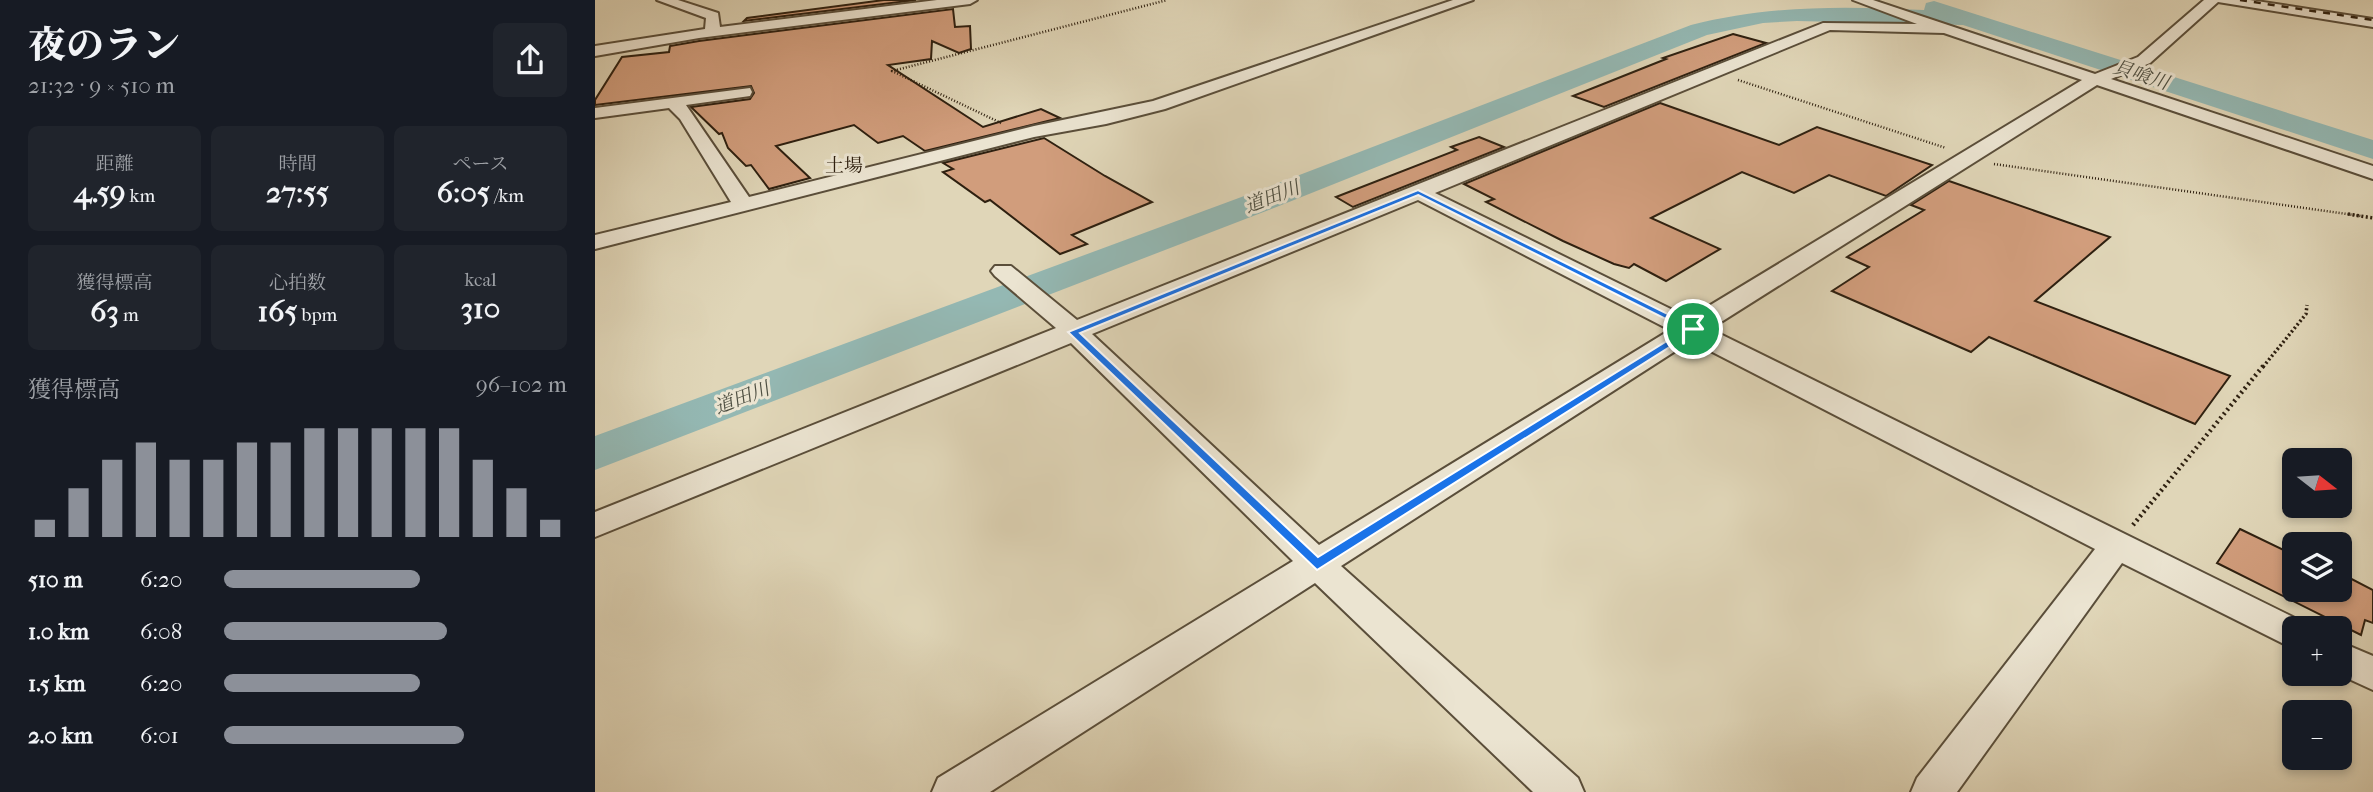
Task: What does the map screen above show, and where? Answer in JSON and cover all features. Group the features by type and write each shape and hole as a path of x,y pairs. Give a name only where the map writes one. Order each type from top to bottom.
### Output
{"street":[{"path":"664,0 713,16 712,33"},
{"path":"595,51 970,0"},
{"path":"595,242 1019,136 1159,105 1466,0"},
{"path":"1860,0 2373,173"},
{"path":"953,792 1970,156 2098,79 2144,60 2212,0"},
{"path":"2223,0 2373,23"},
{"path":"595,525 1066,325 1418,192 1828,26 1940,27"},
{"path":"595,113 744,92"},
{"path":"673,102 687,116 744,205"},
{"path":"1418,192 2282,628"},
{"path":"1003,271 1066,325 1317,564 1563,792"},
{"path":"1932,792 2117,545"},
{"path":"2352,663 2373,674"}],"path":[{"path":"1019,136 995,119 892,71 1167,0"},
{"path":"1717,73 2003,166 2373,218"},
{"path":"2117,545 2306,314 2307,305"}],"building":[{"path":"884,0 916,0 744,21 747,18"},
{"path":"953,9 955,27 970,26 971,49 959,53 932,41 931,59 888,65 983,127 1041,109 1060,118 925,151 903,136 878,143 854,125 776,146 810,178 769,189 751,165 746,166 728,148 722,133 719,134 691,107 750,99 754,93 751,86 595,105 595,100 622,57 669,52 670,46 699,41"},
{"path":"1733,34 1766,43 1604,107 1573,96 1666,59 1663,58"},
{"path":"1660,103 1779,145 1817,127 1932,165 1886,196 1829,175 1794,193 1742,172 1651,218 1720,249 1666,281 1634,264 1629,268 1614,264 1563,241 1486,202 1494,199 1464,184"},
{"path":"1479,137 1504,147 1353,207 1336,197 1457,150 1451,147"},
{"path":"1044,138 1152,202 1072,235 1087,244 1060,254 990,200 985,202 943,172 953,169 943,163"},
{"path":"1949,181 2110,237 2035,301 2230,376 2195,424 1989,337 1971,352 1832,291 1869,267 1847,257 1924,210 1911,205"},
{"path":"2240,529 2282,549 2282,596 2217,563"},
{"path":"2352,579 2373,590 2373,623 2365,620 2361,635 2352,630 2352,616 2323,616 2295,602 2352,602"}],"waterway":[{"name":"貝喰川","path":"1934,8 2373,150"},
{"name":"道田川","path":"595,454 1267,199 1699,30 1763,16 1797,14 1963,18"}],"railway":[{"path":"2240,0 2373,20"}],"district":[{"name":"土場","path":"844,166"}],"route":[{"path":"1418,192 1693,329 1317,564 1073,332 1418,192"}]}
